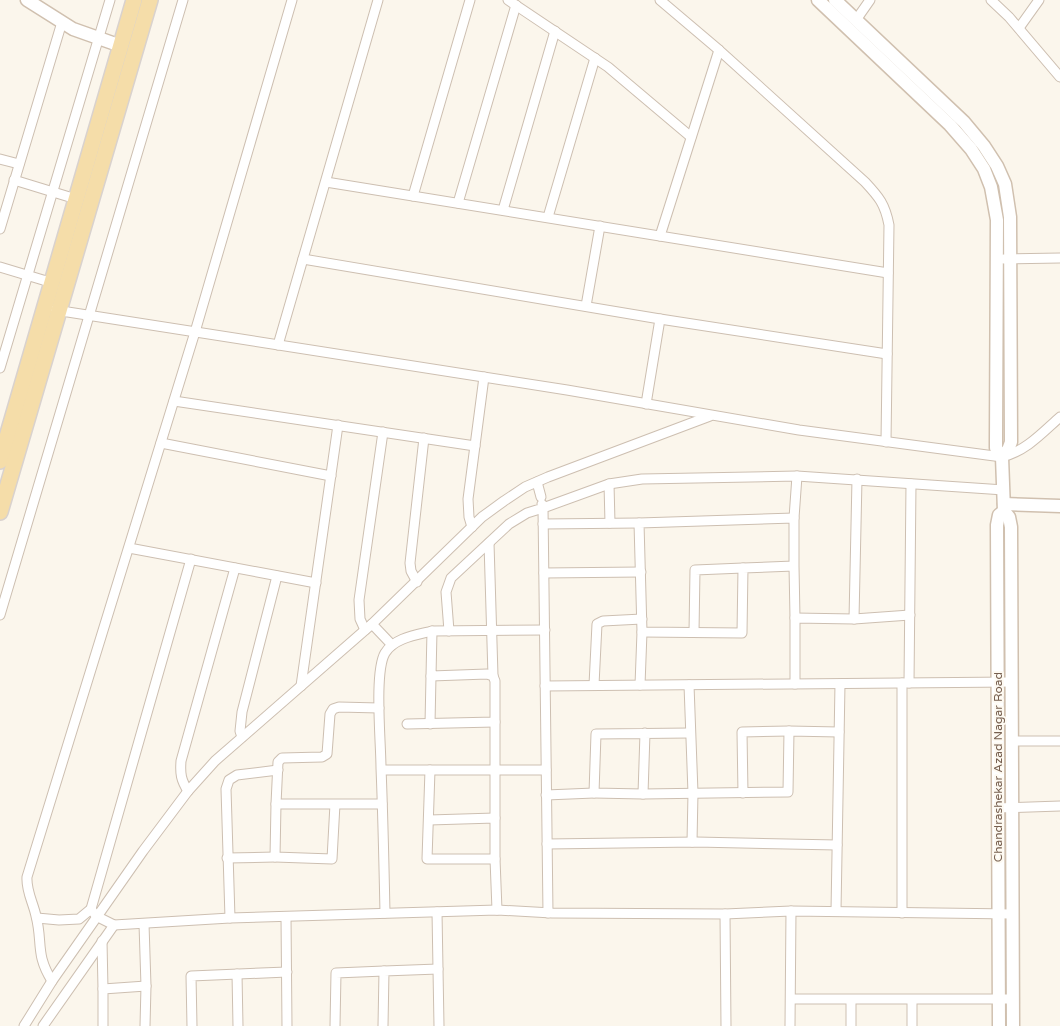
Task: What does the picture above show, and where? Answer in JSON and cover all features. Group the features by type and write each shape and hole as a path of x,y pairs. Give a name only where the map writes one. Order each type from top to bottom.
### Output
{"main road":[{"path":"0,512 53,309 53,283 134,0"},
{"path":"0,461 53,309 110,134 150,0"}],"street":[{"path":"27,0 73,29 120,46"},
{"path":"0,368 110,0"},
{"path":"0,614 183,0"},
{"path":"52,981 42,961 37,918 26,885 27,877 195,332 292,0"},
{"path":"278,345 378,0"},
{"path":"413,196 470,0"},
{"path":"660,0 719,50 865,182 886,210 889,225 886,442"},
{"path":"818,0 950,125 971,149 984,169 991,187 997,220 996,448 1002,457"},
{"path":"835,0 964,122 984,146 997,166 1005,184 1010,217 1011,442 1008,450 1002,457"},
{"path":"856,20 870,0"},
{"path":"991,0 1019,28 1060,77"},
{"path":"1019,28 1039,0"},
{"path":"458,203 512,3 595,58 692,137"},
{"path":"0,229 62,22"},
{"path":"503,210 555,31"},
{"path":"660,236 719,50"},
{"path":"548,217 595,58"},
{"path":"0,159 19,164"},
{"path":"14,180 76,199"},
{"path":"326,182 888,273"},
{"path":"586,306 600,226"},
{"path":"997,260 1060,258"},
{"path":"303,260 660,319 887,354"},
{"path":"0,267 53,283"},
{"path":"53,309 484,377 799,430 1002,457 1016,453 1026,447 1060,417"},
{"path":"646,404 660,319"},
{"path":"472,527 469,517 468,499 484,377"},
{"path":"174,400 475,446"},
{"path":"24,1026 94,913 188,791 215,761 369,627 472,527 504,500 537,482 711,416"},
{"path":"301,686 338,425"},
{"path":"383,432 359,600 360,619 369,627 380,632 390,643"},
{"path":"417,582 411,571 410,563 424,438"},
{"path":"161,444 331,476"},
{"name":"Chandrashekar Azad Nagar Road","path":"1002,457 1004,508 1009,517 1011,527 1013,1026"},
{"path":"449,631 446,592 451,578 489,543 518,518 542,503 609,484 642,478 796,476 1004,490"},
{"path":"795,684 794,518 796,476"},
{"path":"854,619 857,479"},
{"path":"537,482 544,524 548,913"},
{"path":"609,484 610,524"},
{"path":"902,913 905,683 910,615 911,484"},
{"path":"1004,508 1060,506"},
{"name":"Chandrashekar Azad Nagar Road","path":"999,1026 997,525 999,515 1004,508"},
{"path":"544,524 610,524 794,518"},
{"path":"640,523 642,619 640,685"},
{"path":"489,543 493,676 495,681 494,770 497,910"},
{"path":"129,548 316,583"},
{"path":"94,913 191,560"},
{"path":"694,632 695,570 794,566"},
{"path":"188,791 180,773 181,762 234,568"},
{"path":"642,632 742,633 743,568"},
{"path":"544,573 641,572"},
{"path":"242,738 240,731 242,712 277,576"},
{"path":"795,618 854,619 910,615"},
{"path":"594,685 597,624 603,621 642,619"},
{"path":"385,913 379,708 380,664 390,643 432,631 545,630"},
{"path":"430,724 432,631"},
{"path":"431,676 487,674 493,676"},
{"path":"545,686 1012,682"},
{"path":"836,911 840,684"},
{"path":"689,685 693,793 692,842"},
{"path":"275,857 278,762 282,758 322,757 327,754 330,714 334,709 339,707 379,708"},
{"path":"407,724 495,722"},
{"path":"546,795 788,792 789,731"},
{"path":"743,793 742,732 839,732"},
{"path":"643,794 645,733"},
{"path":"594,793 596,734 690,733"},
{"path":"1012,741 1060,741"},
{"path":"230,918 226,789 229,780 237,775 278,770"},
{"path":"382,770 546,770"},
{"path":"430,770 427,859 495,859"},
{"path":"276,804 382,804"},
{"path":"227,858 332,859 335,804"},
{"path":"998,808 1060,806"},
{"path":"429,820 495,818"},
{"path":"547,844 692,842 837,844"},
{"path":"94,913 114,925 230,918 497,910 548,913 725,914 791,910 1012,914"},
{"path":"790,1026 791,910"},
{"path":"437,912 439,1026"},
{"path":"37,918 79,919 94,913"},
{"path":"725,914 726,1026"},
{"path":"286,917 287,1026"},
{"path":"144,924 145,1026"},
{"path":"43,1026 114,925"},
{"path":"102,941 103,1026"},
{"path":"335,1026 336,973 438,969"},
{"path":"192,1026 191,976 287,972"},
{"path":"383,1026 384,972"},
{"path":"237,974 238,1026"},
{"path":"103,989 146,986"},
{"path":"791,999 1013,999"},
{"path":"851,1026 852,1000"},
{"path":"912,1000 912,1026"}]}
